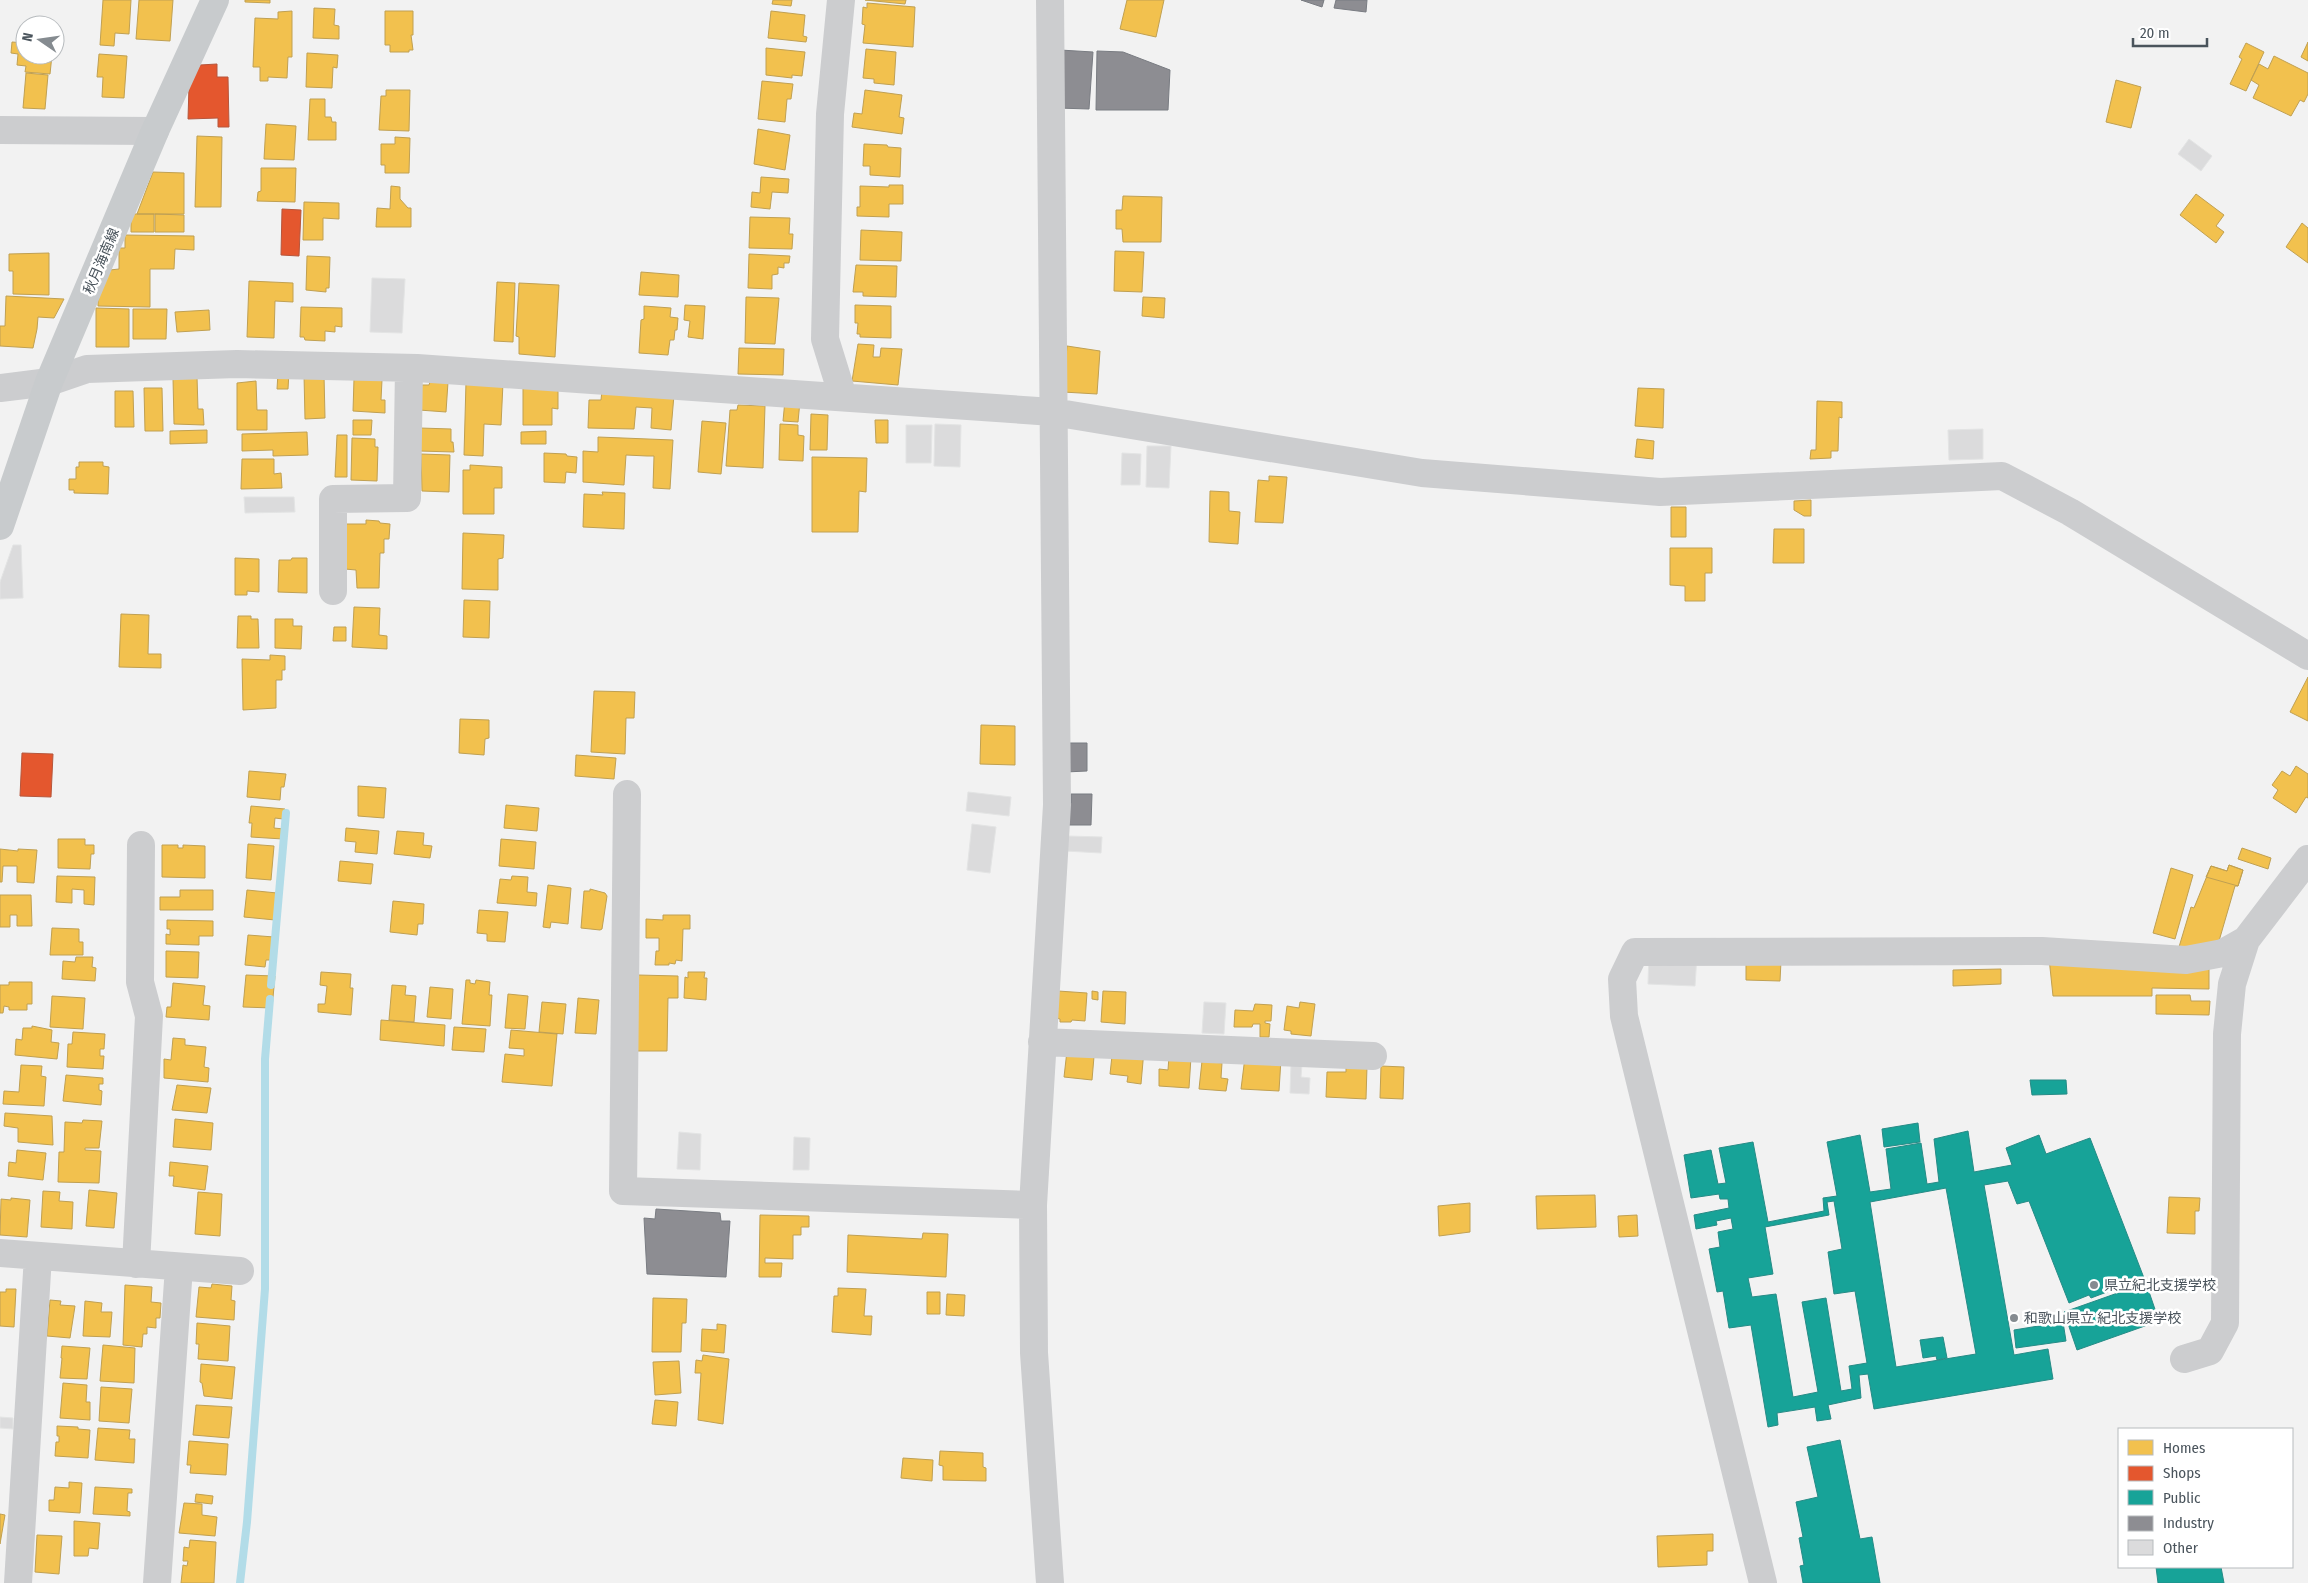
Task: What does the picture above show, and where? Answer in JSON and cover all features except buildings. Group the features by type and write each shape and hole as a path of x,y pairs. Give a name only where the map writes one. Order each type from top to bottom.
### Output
{"main road":[{"name":"秋月海南線","path":"0,526 50,382 214,0"}],"street":[{"path":"841,0 830,114 826,339 843,397"},
{"path":"1050,0 1057,805 1032,1205 1034,1353 1050,1583"},
{"path":"0,130 156,132"},
{"path":"0,388 50,382 87,369 237,364 409,368 1053,412 1422,473 1660,492 2002,476 2070,512 2308,656"},
{"path":"332,591 333,499 407,498 409,368"},
{"path":"627,794 623,1191 1032,1205"},
{"path":"136,1264 149,1016 140,982 142,845"},
{"path":"2184,1360 2210,1351 2225,1323 2227,1034 2232,984 2246,940 2308,859"},
{"path":"1763,1583 1624,1016 1622,979 1635,952 2042,951 2186,960 2223,953 2246,940"},
{"path":"1042,1042 1374,1056"},
{"path":"0,1253 240,1271"},
{"path":"18,1583 38,1256"},
{"path":"157,1583 179,1267"}],"waterway":[{"path":"271,985 286,813"},
{"path":"240,1583 247,1522 265,1289 265,1059 270,999"}],"place":[{"name":"県立紀北支援学校","path":"2094,1285"},
{"name":"和歌山県立 紀北支援学校","path":"2014,1318"}]}
